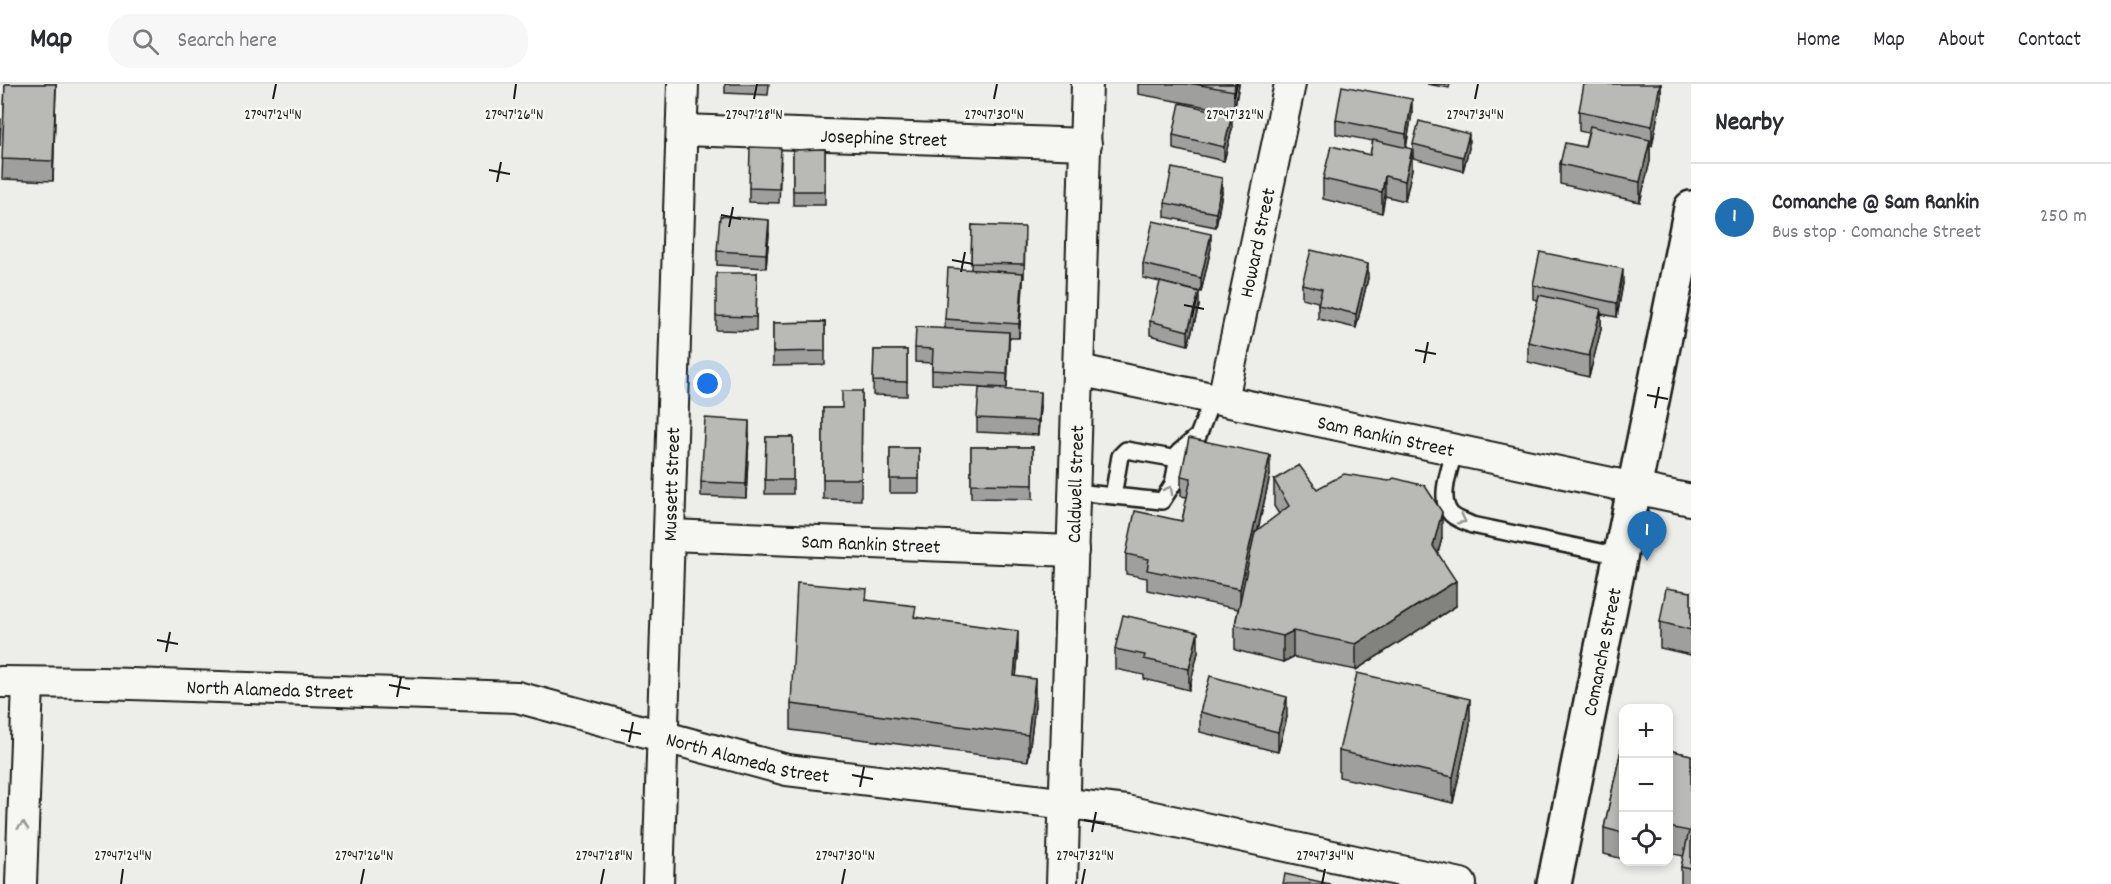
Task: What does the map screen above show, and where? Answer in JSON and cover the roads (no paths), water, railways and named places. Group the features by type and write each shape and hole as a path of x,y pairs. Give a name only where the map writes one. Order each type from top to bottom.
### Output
{"street":[{"name":"Mussett Street","path":"658,884 683,84"},
{"name":"Caldwell Street","path":"1062,884 1087,84"},
{"name":"Howard Street","path":"1218,398 1290,84"},
{"name":"Josephine Street","path":"682,130 1086,144"},
{"name":"Comanche Street","path":"1554,884 1691,208"},
{"name":"Sam Rankin Street","path":"1079,370 1691,500"},
{"name":"Sam Rankin Street","path":"669,535 1073,550"},
{"name":"North Alameda Street","path":"14,682 517,697 787,770 1125,811 1461,884"},
{"path":"14,682 21,884"}],"lane":[{"path":"1075,492 1162,501 1173,484 1179,452 1198,435 1218,398"},
{"path":"1455,449 1446,493 1446,504 1451,514 1472,525 1620,556"},
{"path":"1113,496 1120,456 1126,450 1178,459"}],"place":[{"name":"Comanche @ Sam Rankin","path":"1647,561"}]}
